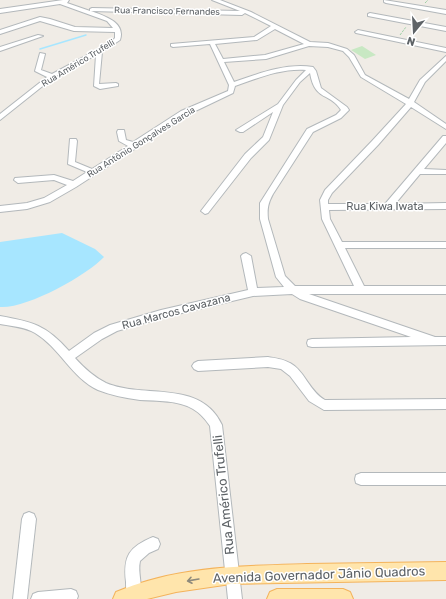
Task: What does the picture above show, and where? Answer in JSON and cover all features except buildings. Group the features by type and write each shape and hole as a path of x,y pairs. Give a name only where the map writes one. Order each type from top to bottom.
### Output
{"main road":[{"name":"Avenida Governador Jânio Quadros","path":"129,596 193,579 231,575 446,571"},
{"name":"Avenida Governador Jânio Quadros","path":"277,599 343,599"}],"street":[{"path":"0,10 15,5 72,0"},
{"path":"215,0 249,13 309,44"},
{"path":"386,1 446,12"},
{"name":"Rua Américo Trufelli","path":"0,118 52,76 118,39 117,30 114,24 106,18 61,2"},
{"name":"Rua Francisco Fernandes","path":"84,10 249,13"},
{"path":"370,15 446,29"},
{"path":"0,32 35,20 44,19 74,29 117,30"},
{"path":"173,45 255,39 275,26"},
{"path":"358,32 446,50"},
{"path":"0,49 40,36"},
{"path":"212,43 232,85 300,66 311,68 315,73 315,82 318,89 341,104 345,110 339,116 316,126 310,131 264,203 264,219 281,277 293,290 304,296 434,341"},
{"path":"220,61 266,57 309,44 328,45 345,50 352,56 363,76 410,103 446,127"},
{"path":"99,51 96,85 100,87 116,85"},
{"path":"42,54 38,71 52,76"},
{"path":"360,289 340,245 326,219 324,200 334,184 375,143 410,103 422,81 446,58"},
{"path":"206,211 248,156 266,138 280,105 298,81 311,68"},
{"name":"Rua Antônio Gonçalves Garcia","path":"0,209 27,206 47,200 73,185 184,113 227,95 232,90 232,85"},
{"path":"240,130 280,105"},
{"path":"121,132 123,141 133,145"},
{"path":"388,206 446,138"},
{"path":"73,141 72,164 93,172"},
{"path":"417,171 446,172"},
{"path":"18,180 59,178 66,180 73,185"},
{"name":"Rua Kiwa Iwata","path":"324,207 446,206"},
{"path":"340,245 446,245"},
{"path":"246,256 253,292"},
{"path":"328,304 328,294 332,289"},
{"name":"Rua Marcos Cavazana","path":"68,358 98,336 114,328 161,314 253,292 332,289 446,290"},
{"name":"Rua Américo Trufelli","path":"0,320 28,325 43,333 56,344 87,376 102,386 128,394 184,400 198,406 208,414 216,425 231,575 235,599"},
{"path":"312,343 446,341"},
{"path":"198,366 268,362 279,363 289,367 311,397 316,402 324,405 446,404"},
{"path":"361,479 446,479"},
{"path":"20,599 29,519"},
{"path":"129,596 134,554 141,548 153,544"},
{"path":"38,599 71,596"}],"green space":[{"path":"362,46 376,55 365,59 351,50"}],"water":[{"path":"62,233 95,249 104,257 84,273 55,290 25,303 0,307 0,242"}],"waterway":[{"path":"40,49 86,35"}]}
